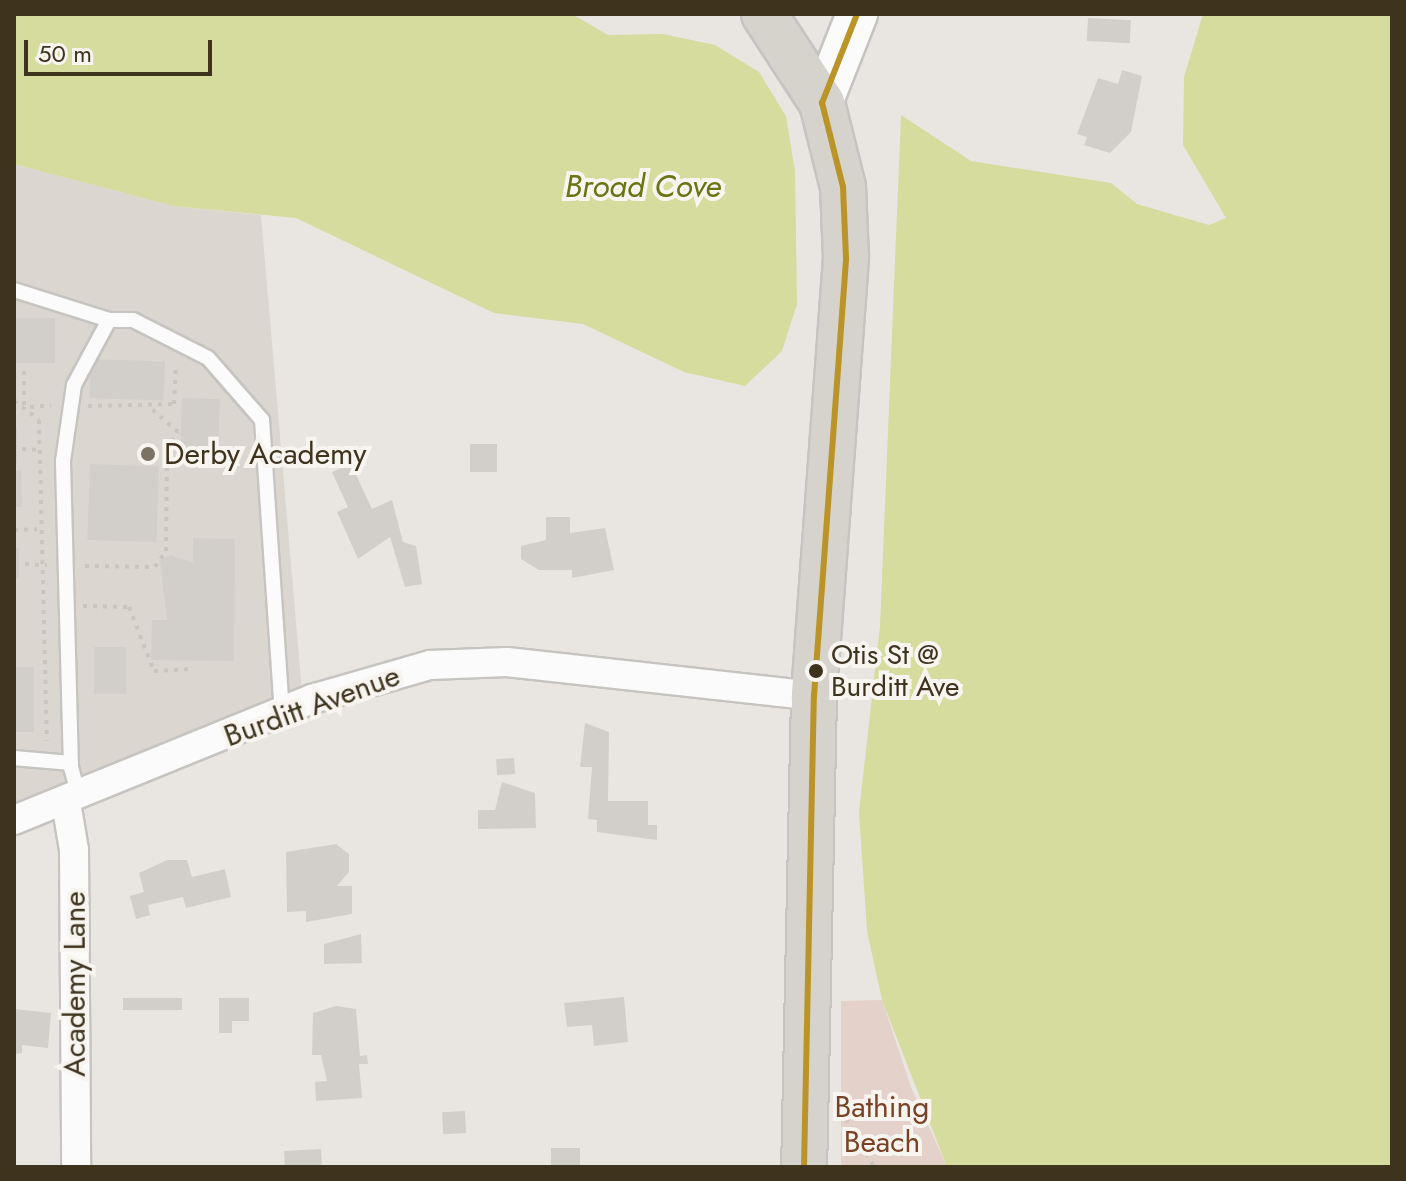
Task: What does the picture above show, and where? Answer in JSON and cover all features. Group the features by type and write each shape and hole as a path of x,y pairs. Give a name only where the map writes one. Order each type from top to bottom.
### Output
{"main road":[{"path":"764,14 822,103 843,187 846,258 814,696 804,1167"}],"street":[{"path":"822,103 857,14"},
{"name":"Burditt Avenue","path":"14,820 282,712 407,670 481,661 814,696"},
{"name":"Academy Lane","path":"72,799 76,1167"}],"lane":[{"path":"14,290 109,320 133,320 208,358 262,420 282,712"},
{"path":"72,799 63,461 69,406 109,320"},
{"path":"14,758 71,763"}],"path":[{"path":"14,401 27,406 152,409 174,404 176,342"},
{"path":"24,370 27,406 39,420 37,529 47,743"},
{"path":"85,566 155,567 166,551 167,450 178,432 152,409"},
{"path":"22,449 47,450"},
{"path":"14,530 37,529"},
{"path":"25,564 53,565"},
{"path":"69,606 129,607 154,671 190,669"},
{"path":"804,1072 833,1098 874,1167"}],"shaded area":[{"name":"Derby Academy","path":"14,164 173,206 261,215 302,692 14,804"}],"green space":[{"name":"Bathing Beach","path":"882,1000 911,1087 947,1167 841,1167 841,1001"}],"water":[{"name":"Broad Cove","path":"14,14 572,14 608,35 663,34 715,45 759,72 786,116 795,171 797,304 782,351 745,386 684,372 583,324 494,313 296,218 173,206 14,164"},
{"path":"1203,14 1392,14 1392,1167 947,1167 882,1000 867,931 859,812 880,626 901,115 971,161 1111,183 1137,204 1209,225 1226,218 1183,145 1184,77"}],"building":[{"path":"1088,18 1131,20 1130,43 1087,41"},
{"path":"1122,70 1142,76 1131,132 1110,153 1084,145 1087,137 1077,134 1098,78 1118,84"},
{"path":"14,318 55,318 55,363 14,363"},
{"path":"91,359 165,362 164,401 90,398"},
{"path":"182,398 220,399 218,465 180,464"},
{"path":"14,427 17,427 17,463 14,463"},
{"path":"470,444 497,444 497,472 470,472"},
{"path":"90,464 159,466 156,542 87,540"},
{"path":"351,464 372,509 392,500 403,542 416,546 422,584 405,587 390,537 358,559 337,512 348,507 332,472"},
{"path":"21,470 22,507 14,507 14,471"},
{"path":"546,517 570,517 570,533 605,528 614,570 572,578 572,570 539,570 521,559 521,546 546,540"},
{"path":"193,538 235,539 234,661 151,660 152,620 167,620 160,560 171,555 193,563"},
{"path":"14,548 19,548 19,578 14,578"},
{"path":"94,647 126,647 126,694 94,694"},
{"path":"14,667 34,667 34,732 14,732"},
{"path":"585,723 609,732 608,801 648,801 648,825 657,825 657,840 597,832 597,820 588,819 592,767 580,767"},
{"path":"514,758 515,774 497,775 496,759"},
{"path":"502,782 535,793 536,828 478,829 478,810 495,810"},
{"path":"336,844 349,854 349,872 337,886 352,886 352,914 306,922 306,911 287,912 286,852"},
{"path":"167,860 187,860 192,877 225,869 231,897 186,908 183,897 148,905 150,915 136,919 130,896 144,892 139,873"},
{"path":"361,934 362,963 324,964 324,944"},
{"path":"624,997 628,1042 594,1046 592,1025 567,1027 564,1003"},
{"path":"123,998 182,998 182,1010 123,1010"},
{"path":"219,998 249,998 249,1021 232,1021 232,1033 219,1033"},
{"path":"336,1006 356,1009 360,1056 367,1055 368,1064 359,1064 362,1098 316,1101 315,1082 327,1081 321,1055 312,1055 313,1013"},
{"path":"14,1009 51,1013 48,1048 22,1045 22,1053 14,1054"},
{"path":"465,1111 466,1133 443,1134 442,1112"},
{"path":"551,1148 580,1148 580,1167 551,1167"},
{"path":"321,1149 322,1167 285,1167 284,1151"}],"transit line":[{"path":"804,1167 814,696 846,258 843,187 822,103 857,14"}],"place":[{"name":"Derby Academy","path":"148,454"},
{"name":"Otis St @ Burditt Ave","path":"816,671"}]}
